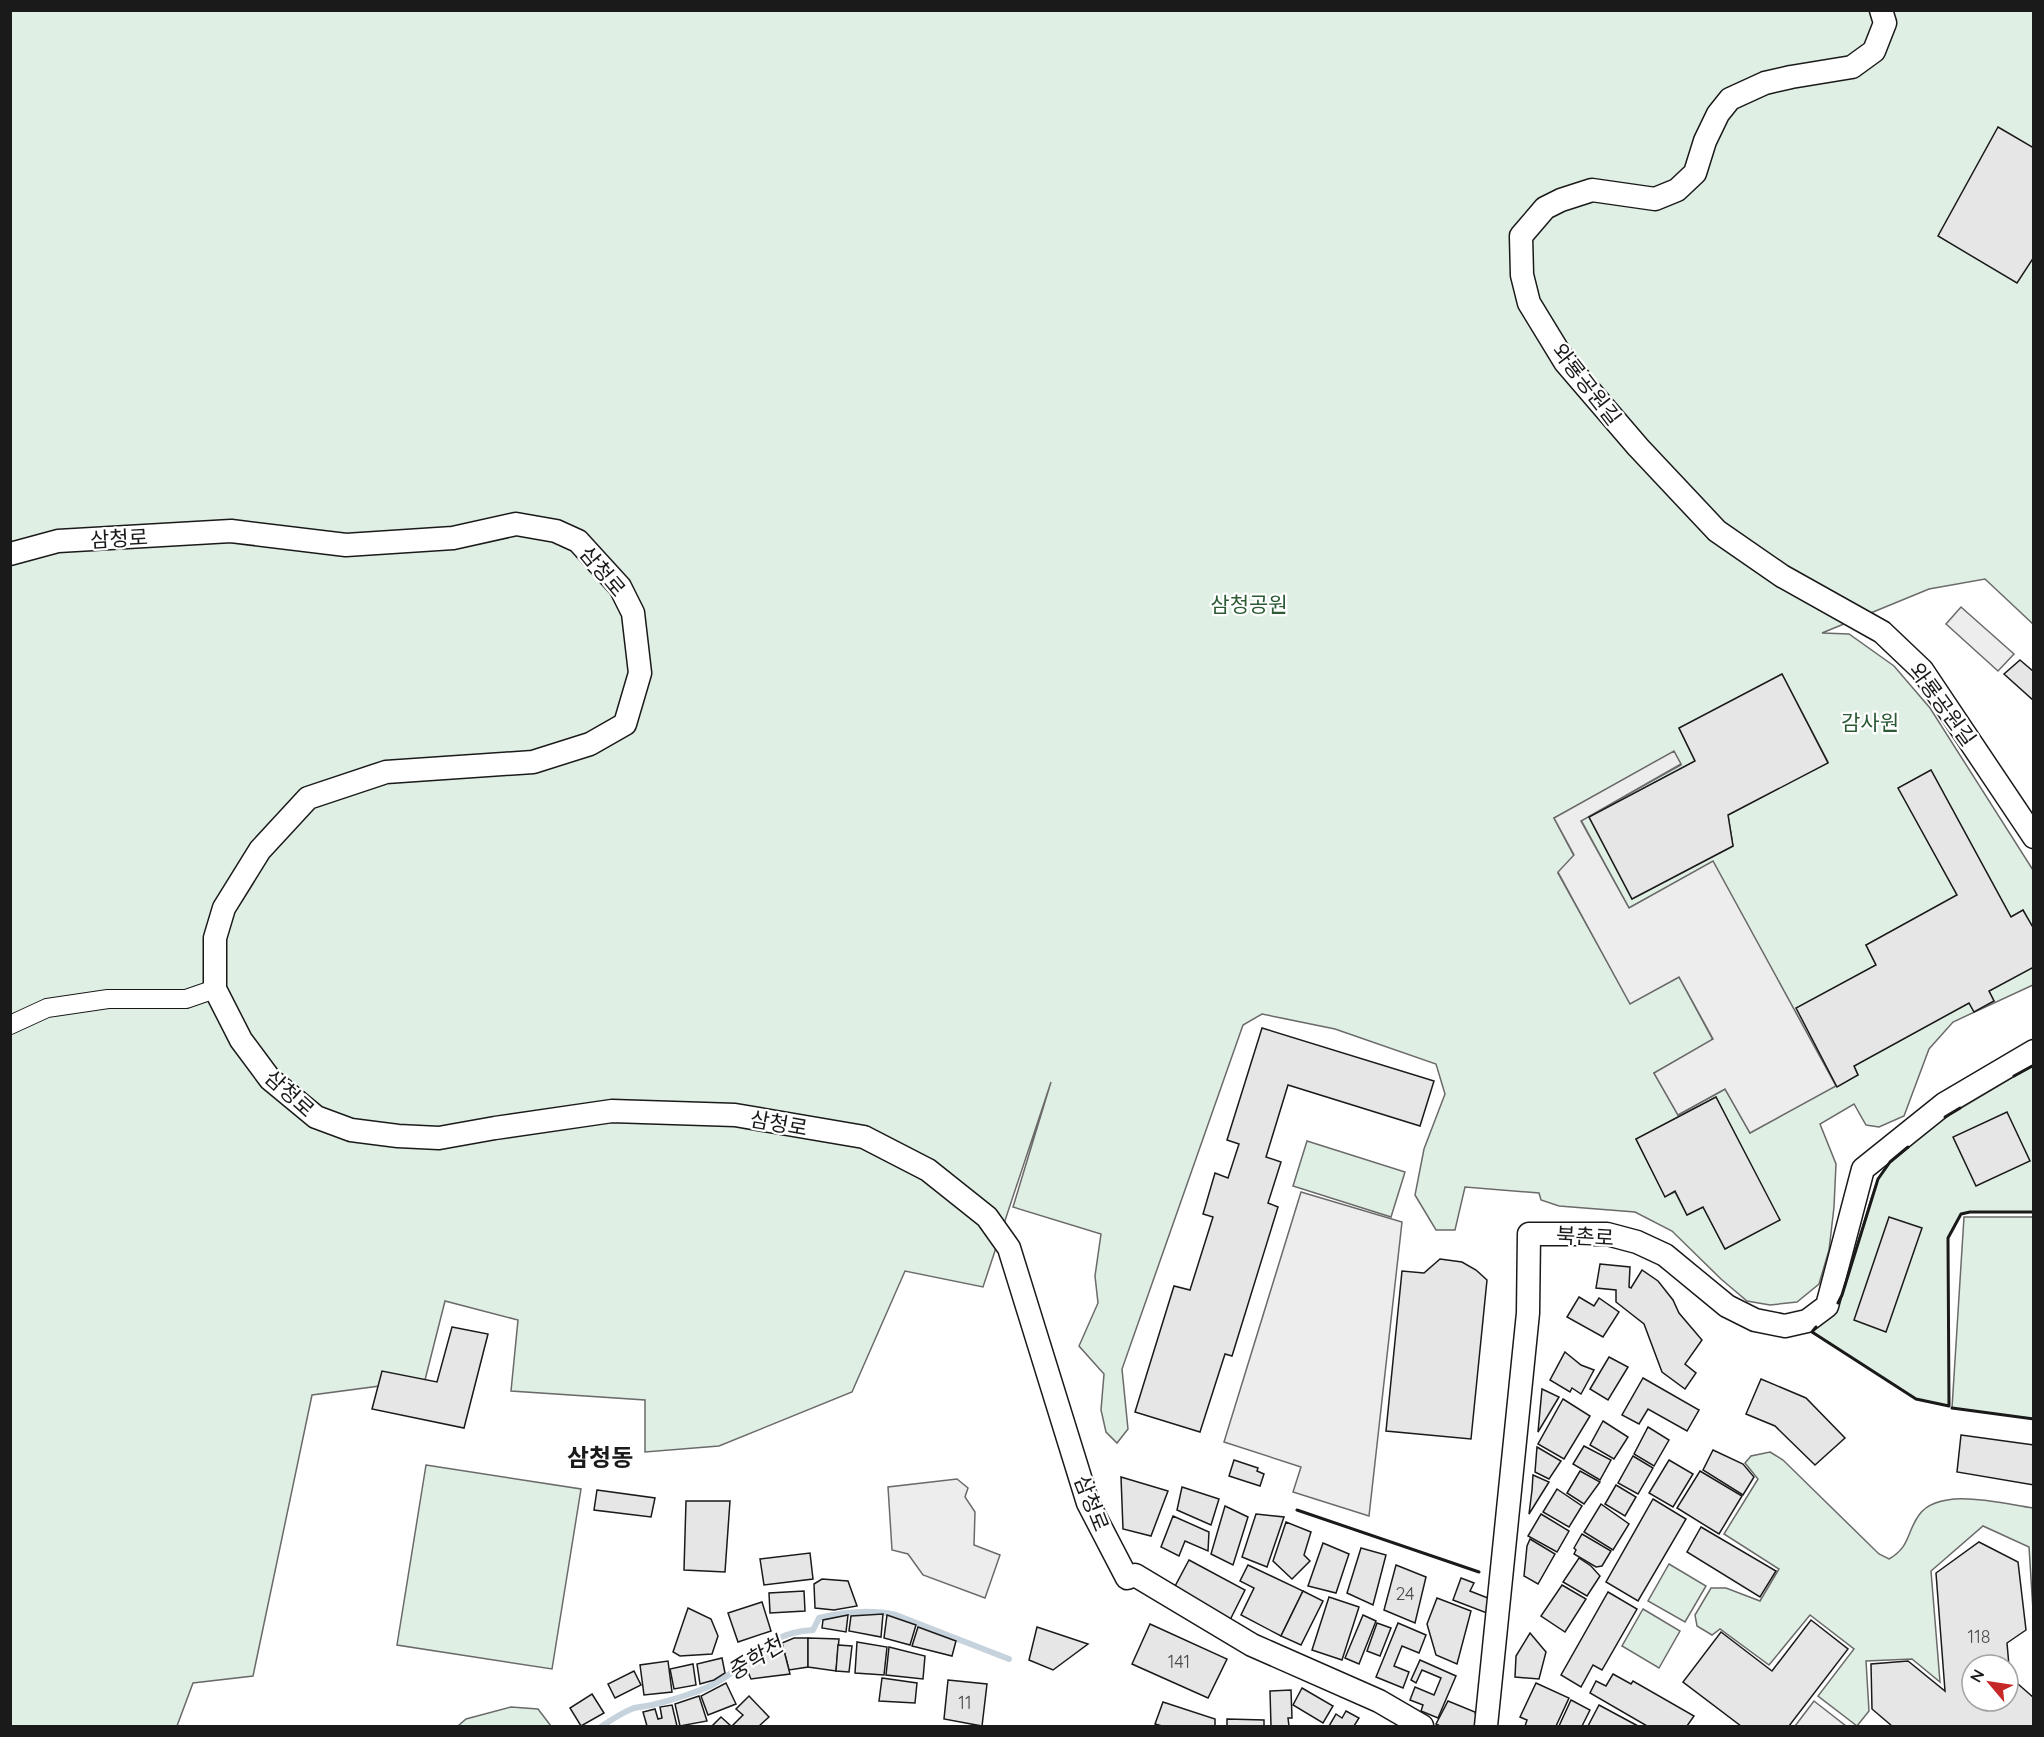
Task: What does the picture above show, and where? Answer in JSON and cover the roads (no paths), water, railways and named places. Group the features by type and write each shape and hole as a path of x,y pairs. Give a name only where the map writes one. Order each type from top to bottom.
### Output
{"street":[{"name":"와룡공원길","path":"1881,10 1885,23 1874,51 1852,67 1791,76 1765,83 1730,99 1718,114 1705,141 1695,173 1677,190 1655,199 1592,190 1545,208 1521,236 1522,275 1529,303 1565,362 1638,447 1717,531 1782,576 1882,632 1922,670 2034,837"},
{"name":"삼청로","path":"10,554 58,541 231,531 346,545 453,538 516,525 556,531 578,541 621,587 633,613 639,673 625,724 590,744 533,762 386,772 308,798 260,850 224,908 216,938 215,989 241,1040 270,1079 316,1117 351,1130 438,1138 612,1112 735,1115 864,1137 928,1170 987,1217 1009,1248 1088,1503 1127,1578 1135,1575 1252,1645 1379,1701 1422,1726"},
{"path":"10,1025 47,1008 108,999 186,999 215,989"},
{"name":"북촌로","path":"1486,1726 1527,1324 1529,1234 1606,1234 1637,1242 1665,1256 1726,1306 1755,1320 1785,1326 1807,1321 1827,1305 1863,1169 1944,1104 2034,1051"}],"waterway":[{"name":"중학천","path":"602,1726 634,1708 667,1701 708,1687 783,1636 813,1630 819,1618 838,1614 867,1612 896,1615 1009,1659"}],"district":[{"name":"삼청동","path":"600,1457"}],"park label":[{"name":"삼청공원","path":"1249,604"},
{"name":"감사원","path":"1870,722"}]}
